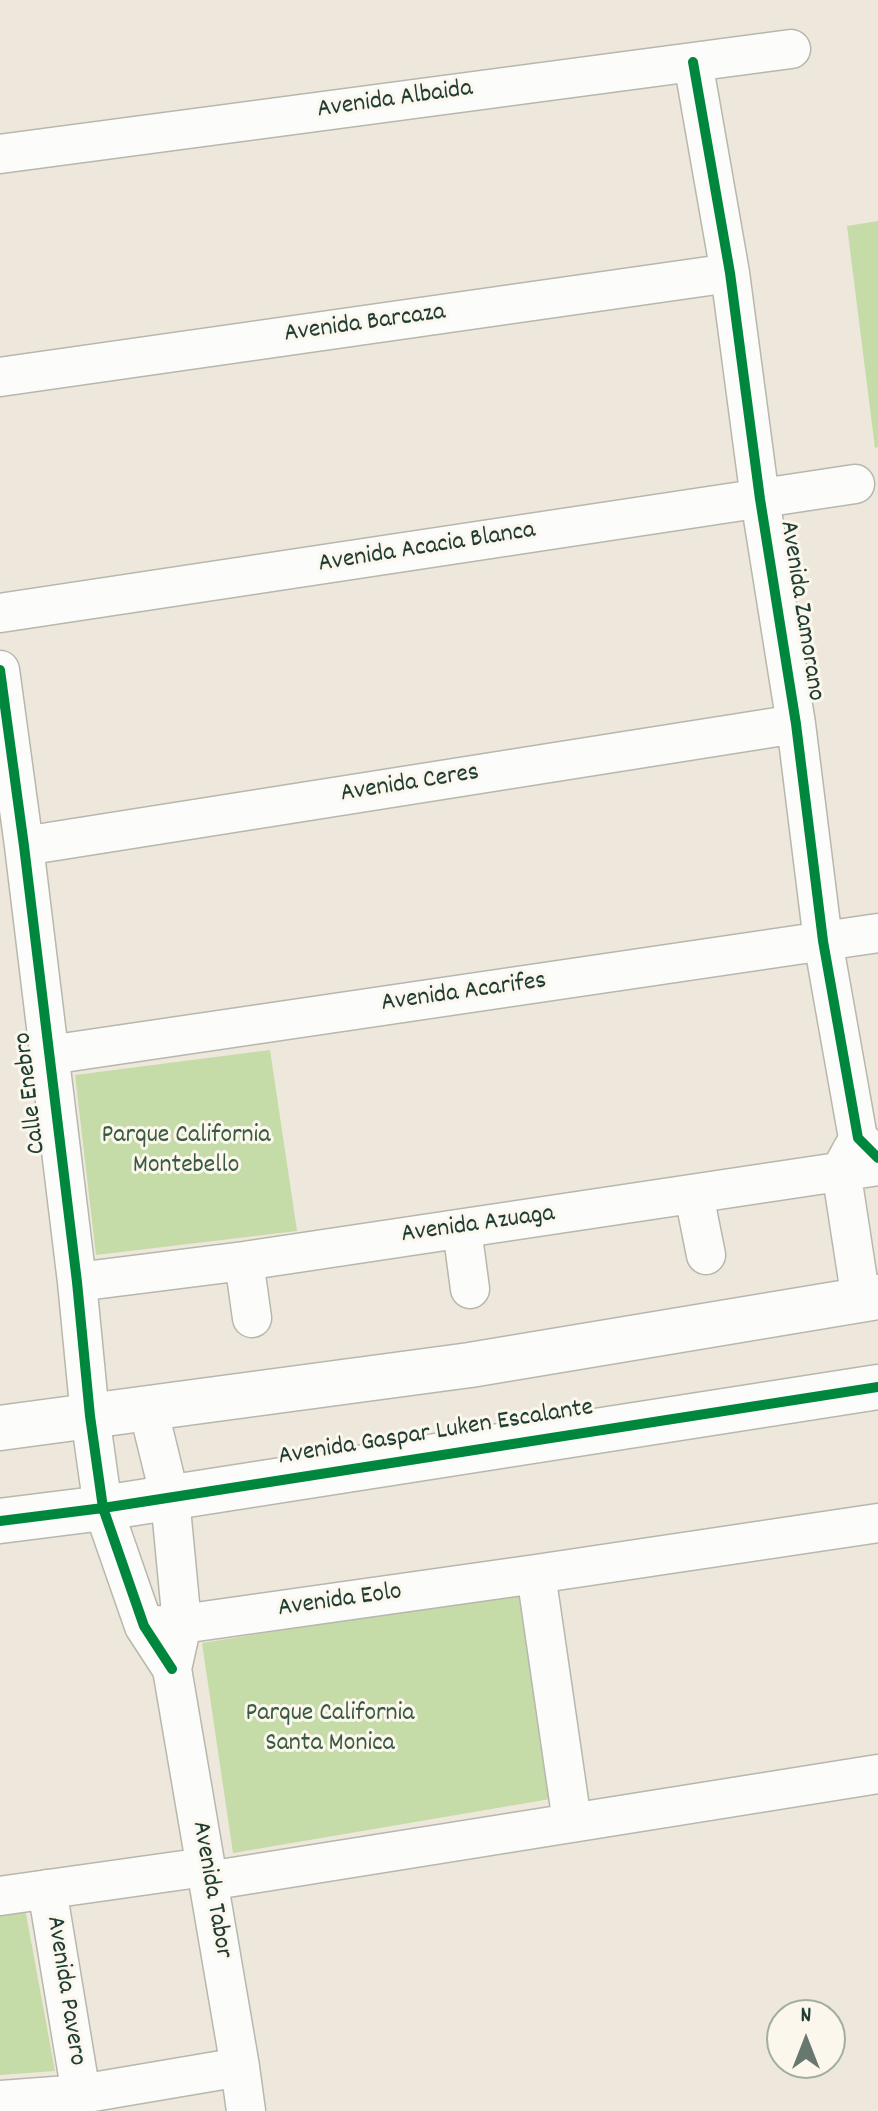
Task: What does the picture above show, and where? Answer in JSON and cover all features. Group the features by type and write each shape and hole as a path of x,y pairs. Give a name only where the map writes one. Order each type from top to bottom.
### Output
{"street":[{"name":"Avenida Albaida","path":"0,154 791,49"},
{"name":"Avenida Zamorano","path":"693,62 730,273 760,499 796,724 823,941 864,1158 869,1299"},
{"name":"Avenida Barcaza","path":"0,377 730,273"},
{"name":"Avenida Acacia Blanca","path":"0,613 855,484"},
{"name":"Calle Enebro","path":"0,670 77,1282 90,1416"},
{"name":"Avenida Ceres","path":"24,846 796,724"},
{"name":"Avenida Acarifes","path":"49,1055 878,933"},
{"name":"Avenida Azuaga","path":"77,1282 244,1261 694,1195 864,1158"},
{"path":"694,1195 706,1255"},
{"path":"462,1229 470,1289"},
{"path":"244,1261 252,1318"},
{"path":"0,1428 470,1365 869,1299"},
{"name":"Avenida Gaspar Luken Escalante","path":"0,1521 170,1498 878,1387"},
{"name":"Avenida Tabor","path":"148,1408 170,1498 182,1624 172,1669 246,2111"},
{"name":"Avenida Tabor","path":"90,1416 103,1508 144,1626 172,1669"},
{"name":"Avenida Eolo","path":"144,1626 182,1624 878,1523"},
{"path":"536,1574 572,1822"},
{"path":"0,1896 206,1874 572,1822 878,1774"},
{"name":"Avenida Pavero","path":"47,1889 81,2094"},
{"path":"0,2100 81,2094 240,2067"}],"green space":[{"path":"878,221 878,447 875,448 847,226"},
{"name":"Parque California Montebello","path":"270,1050 297,1231 96,1255 75,1075"},
{"name":"Parque California Santa Monica","path":"519,1592 556,1798 233,1853 202,1643"},
{"path":"24,1903 55,2071 0,2075 0,1906"}],"cycle path":[{"path":"693,62 730,273 760,499 796,724 823,941 858,1138 878,1158"},
{"path":"0,670 103,1508 144,1626 172,1669"},
{"path":"0,1521 103,1508 878,1387"}]}
